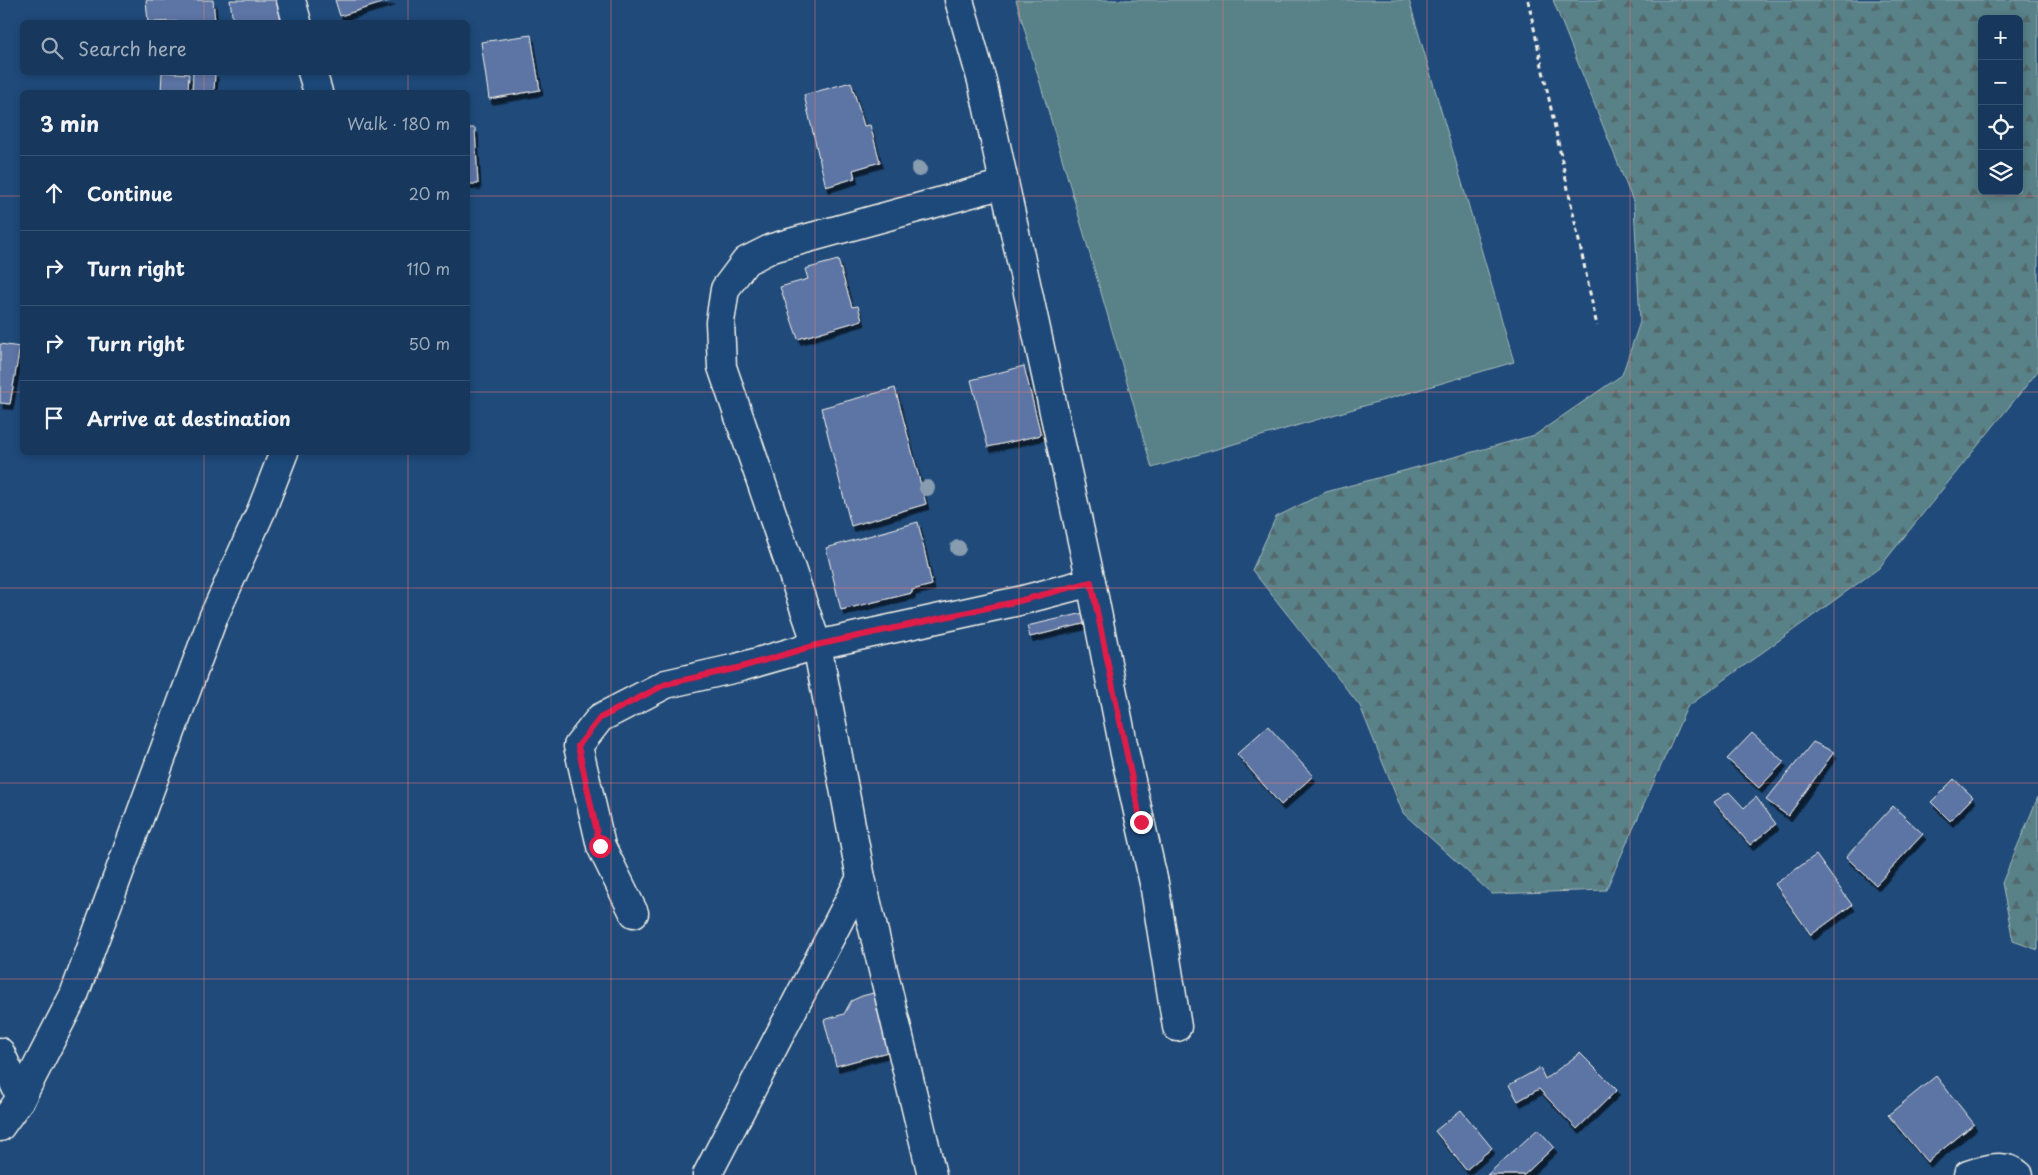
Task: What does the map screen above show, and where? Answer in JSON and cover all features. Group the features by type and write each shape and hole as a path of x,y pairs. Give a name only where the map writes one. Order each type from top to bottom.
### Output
{"street":[{"path":"291,0 296,20"},
{"path":"959,0 982,81 1091,582 1125,754 1154,883 1177,1026"},
{"path":"313,75 317,90"},
{"path":"932,1175 861,878 817,645 722,367 720,322 725,289 746,261 772,248 1004,184"},
{"path":"0,1127 22,1098 74,995 213,618 262,509 283,455"},
{"path":"634,913 600,846 578,746 600,718 666,684 738,668 817,645 1019,601 1091,582"},
{"path":"707,1175 861,878"},
{"path":"0,1052 22,1098"},
{"path":"1968,1175 1992,1167 2015,1171 2019,1175"}],"path":[{"path":"1528,0 1597,326"}],"green space":[{"path":"1016,0 1409,0 1514,362 1152,468"},
{"path":"1553,0 2038,0 2038,371 1879,568 1687,707 1606,890 1492,894 1403,813 1360,706 1252,570 1276,517 1326,492 1535,435 1622,375 1640,322 1634,204"},
{"path":"2038,797 2038,950 2013,941 2002,883"}],"building":[{"path":"146,0 213,0 215,20 148,20"},
{"path":"230,0 286,0 289,20 233,20"},
{"path":"335,0 392,0 340,16"},
{"path":"531,35 540,90 489,99 481,42"},
{"path":"162,75 189,75 188,90 161,90"},
{"path":"193,75 215,75 214,90 192,90"},
{"path":"851,82 864,126 870,125 880,162 853,170 855,178 826,187 804,95"},
{"path":"470,128 475,128 478,184 470,184"},
{"path":"838,260 852,307 858,306 862,320 798,339 780,287 808,279 805,269"},
{"path":"0,344 20,347 10,404 0,403"},
{"path":"1024,366 1041,435 988,447 971,380"},
{"path":"895,388 926,504 851,526 821,408"},
{"path":"918,522 932,585 912,590 912,593 841,610 826,548"},
{"path":"1084,613 1087,623 1030,637 1027,626"},
{"path":"1268,726 1313,776 1281,805 1237,754"},
{"path":"1752,733 1784,762 1759,788 1727,759"},
{"path":"1813,742 1834,752 1788,816 1766,800"},
{"path":"1954,779 1973,797 1950,821 1931,802"},
{"path":"1729,792 1744,808 1756,797 1776,824 1750,845 1714,802"},
{"path":"1893,806 1923,834 1876,885 1846,857"},
{"path":"1816,855 1852,905 1811,935 1775,884"},
{"path":"892,988 906,1047 836,1066 824,1020 844,1014 851,1001"},
{"path":"1580,1053 1617,1090 1577,1129 1539,1089 1518,1101 1509,1085 1540,1068 1545,1079"},
{"path":"1936,1076 1974,1124 1927,1162 1888,1115"},
{"path":"1461,1110 1492,1148 1466,1170 1435,1131"},
{"path":"1538,1129 1554,1147 1524,1175 1487,1175"}],"route":[{"path":"600,846 578,746 600,718 666,684 738,668 817,645 1019,601 1091,582 1125,754 1141,822"}]}
